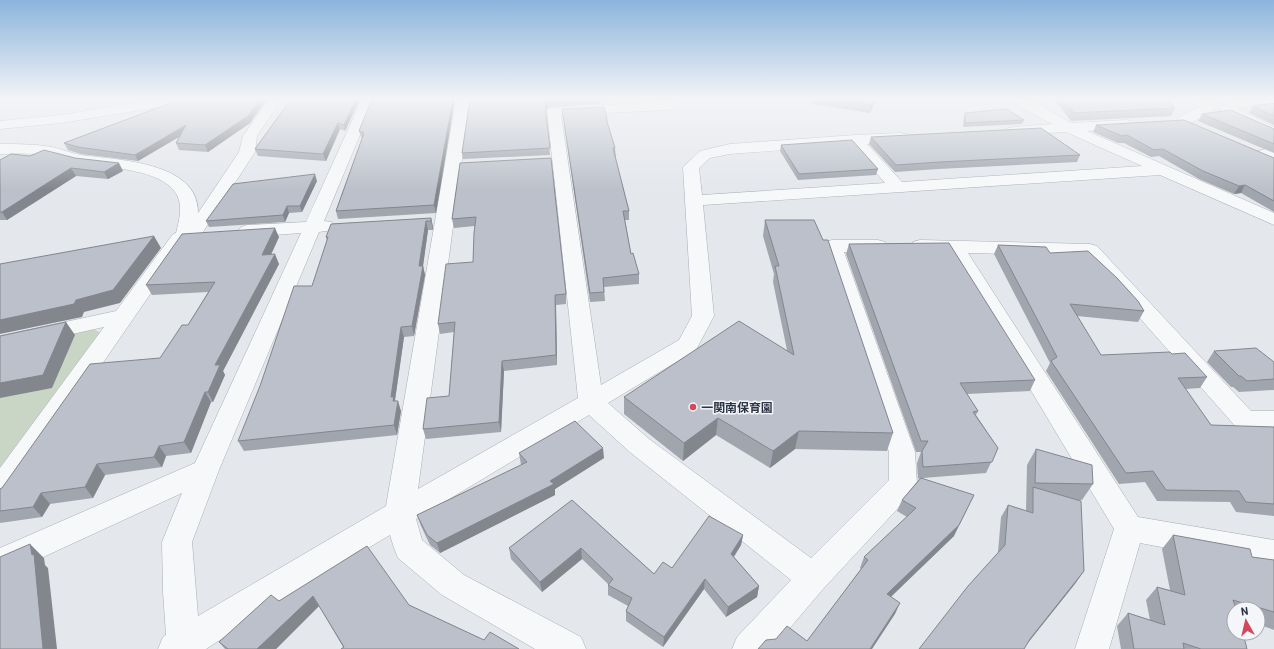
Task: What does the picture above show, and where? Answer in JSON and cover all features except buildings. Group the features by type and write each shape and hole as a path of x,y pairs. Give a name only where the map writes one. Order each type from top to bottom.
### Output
{"street":[{"path":"0,490 125,316 247,152 250,136 255,129"},
{"path":"181,647 177,542 205,470 357,129"},
{"path":"462,129 461,166 437,219 400,513 409,548 453,585 569,649"},
{"path":"554,129 553,160 591,402 640,446 813,578"},
{"path":"996,132 1044,129"},
{"path":"1070,129 1274,220"},
{"path":"181,647 283,582 688,345 703,316 691,167 705,154 730,150 855,139 918,136"},
{"path":"855,139 897,187"},
{"path":"0,149 23,148 50,152 82,160 135,166 160,175 174,182 184,195 189,208 185,236"},
{"path":"1260,152 1274,161"},
{"path":"693,201 1160,170"},
{"path":"156,242 185,236 344,225"},
{"path":"749,649 813,578 903,484 902,452 832,246 954,246 1090,250 1245,420 1274,420"},
{"path":"954,246 1129,528 1274,554"},
{"path":"0,343 125,316"},
{"path":"0,563 205,470"},
{"path":"1092,649 1129,528"}],"green space":[{"path":"91,328 103,334 0,473 0,346"}],"place":[{"name":"一関南保育園","path":"693,407"}]}
